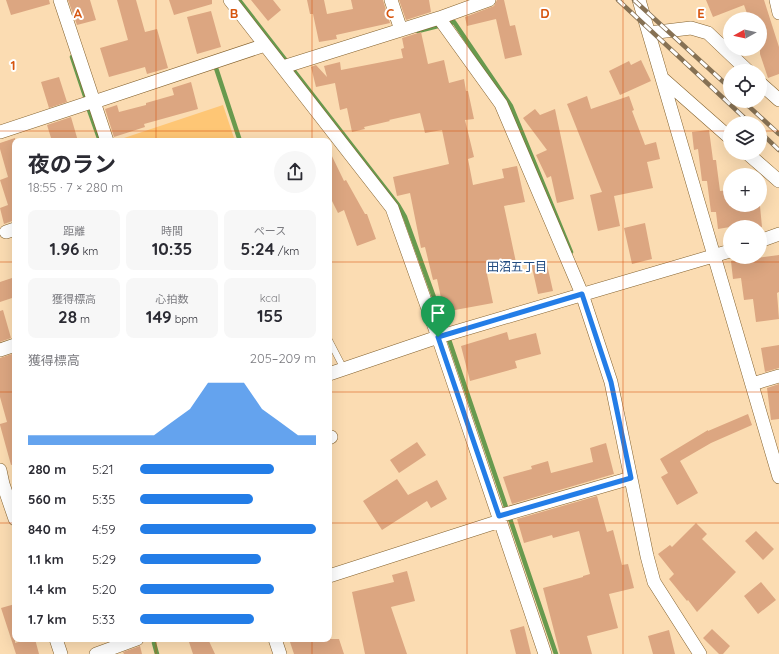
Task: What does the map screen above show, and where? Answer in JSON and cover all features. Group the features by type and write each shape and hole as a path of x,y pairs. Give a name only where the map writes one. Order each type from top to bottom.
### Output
{"street":[{"path":"60,0 106,138"},
{"path":"230,0 392,208 438,337 545,654"},
{"path":"391,0 401,30"},
{"path":"283,67 439,18 489,0"},
{"path":"639,0 779,477"},
{"path":"439,18 502,104 582,294 611,382 647,556 654,582 700,654"},
{"path":"649,33 691,28 708,33 741,64"},
{"path":"0,132 265,45"},
{"path":"662,78 723,132"},
{"path":"767,89 779,100"},
{"path":"755,160 779,181"},
{"path":"767,238 779,234"},
{"path":"332,373 438,337 723,253"},
{"path":"0,350 12,346"},
{"path":"752,384 779,376"},
{"path":"0,470 6,483 12,507"},
{"path":"332,575 500,518 514,511 631,478"},
{"path":"57,642 61,654"},
{"path":"96,654 129,642"},
{"path":"276,642 280,654"}],"lane":[{"path":"332,346 344,369"}],"shaded area":[{"path":"223,105 234,138 124,138"}],"building":[{"path":"6,0 49,0 50,4 11,15"},
{"path":"68,0 90,0 96,20 77,25"},
{"path":"117,0 136,0 145,32 157,29 168,68 147,74 145,67 109,77 100,48 128,40"},
{"path":"169,0 212,0 212,4 174,15"},
{"path":"251,0 273,0 281,10 268,21"},
{"path":"307,0 324,0 327,14 353,9 351,0 383,0 390,23 336,35 337,39 319,42 313,14 310,14"},
{"path":"399,0 429,0 431,12 406,20"},
{"path":"497,0 504,0 510,26 515,25 522,55 505,59 496,19 467,26 465,17 494,6"},
{"path":"706,0 764,0 779,47 779,74 768,78 767,64 763,64 761,56 767,56 767,12 746,12 744,5 713,17"},
{"path":"211,11 221,47 197,54 187,17"},
{"path":"421,32 428,64 444,60 449,83 464,79 474,119 465,120 474,157 468,159 473,185 504,178 502,169 517,166 525,202 504,206 517,267 487,274 493,303 444,312 437,279 433,280 425,247 421,248 410,193 397,196 393,177 449,164 442,130 425,133 420,113 389,120 390,121 364,127 365,129 352,132 347,108 340,110 335,83 316,87 311,67 316,65 327,77 324,66 340,62 341,70 403,58 401,49 404,48 402,38"},
{"path":"641,60 651,81 620,95 609,71 629,61 631,65"},
{"path":"59,77 67,102 49,108 41,82"},
{"path":"191,82 198,109 144,124 145,127 114,137 105,109 117,105 119,112 146,105 146,103 174,95 172,88"},
{"path":"587,96 591,109 629,96 634,110 632,111 645,145 656,142 660,159 647,162 653,188 614,196 620,226 598,231 590,195 602,192 567,104"},
{"path":"535,109 540,115 555,109 574,199 557,203 551,176 547,178 536,155 547,150 523,118"},
{"path":"71,117 77,138 51,138 47,125"},
{"path":"709,130 713,160 716,160 720,191 723,191 723,212 761,212 761,220 723,220 723,228 718,229 716,212 711,212 707,181 702,181 698,149 694,150 692,132"},
{"path":"12,139 12,221 4,224 0,208 8,205 0,180 8,177 0,149 0,143"},
{"path":"332,156 344,181 346,180 365,214 367,214 376,239 357,246 344,210 338,213 332,201"},
{"path":"645,223 652,259 632,264 624,228"},
{"path":"779,255 779,292 777,293 779,319 756,322 753,299 744,300 741,278 733,279 731,264 767,264 767,256"},
{"path":"546,260 553,291 538,294 531,263"},
{"path":"12,278 12,298 0,302 0,282"},
{"path":"3,310 11,338 0,342 0,311"},
{"path":"507,332 509,340 536,333 541,354 515,361 517,368 470,381 461,346"},
{"path":"779,345 779,368 765,372 761,348"},
{"path":"12,354 11,465 0,425 7,422 0,397 0,358"},
{"path":"779,384 779,419 771,420 767,388"},
{"path":"748,414 752,425 711,443 680,461 698,493 677,505 661,477 668,473 660,459 708,430"},
{"path":"417,442 426,455 399,473 390,460"},
{"path":"606,443 614,474 512,504 503,477 532,469 531,466 548,461 551,473 593,462 590,448"},
{"path":"397,479 408,495 437,480 447,499 431,508 427,501 382,530 363,501"},
{"path":"597,496 607,532 613,530 622,565 628,564 634,588 609,594 618,628 587,636 592,654 560,654 543,588 590,574 579,531 553,538 552,535 524,543 517,519"},
{"path":"696,523 707,534 702,539 736,572 697,612 669,579 674,574 658,554 670,545 672,547"},
{"path":"756,531 774,549 763,560 745,541"},
{"path":"407,571 415,601 391,607 407,654 365,654 352,592 394,582 392,575"},
{"path":"761,582 776,600 758,614 744,596"},
{"path":"12,605 12,642 1,608"},
{"path":"524,626 531,654 516,654 510,630"},
{"path":"712,629 730,646 723,654 719,654 703,638"},
{"path":"669,630 675,654 653,654 648,636"},
{"path":"332,639 339,639 344,654 294,654 290,642 332,642"},
{"path":"12,642 36,642 39,654 16,654"},
{"path":"189,642 209,642 215,654 193,654"},
{"path":"140,646 142,654 124,654 123,652"}],"waterway":[{"path":"239,0 398,205 405,217 444,325 556,654"},
{"path":"418,31 454,22 511,106 571,252"},
{"path":"72,57 85,96"},
{"path":"216,68 239,138"},
{"path":"89,110 99,138"},
{"path":"154,643 157,654"}],"railway":[{"path":"618,0 742,116"},
{"path":"634,0 723,82"},
{"path":"751,108 779,134"},
{"path":"767,139 779,150"}],"district":[{"name":"田沼五丁目","path":"517,266"}],"route":[{"path":"582,294 611,382 631,478 499,516 438,337 582,294"}]}
